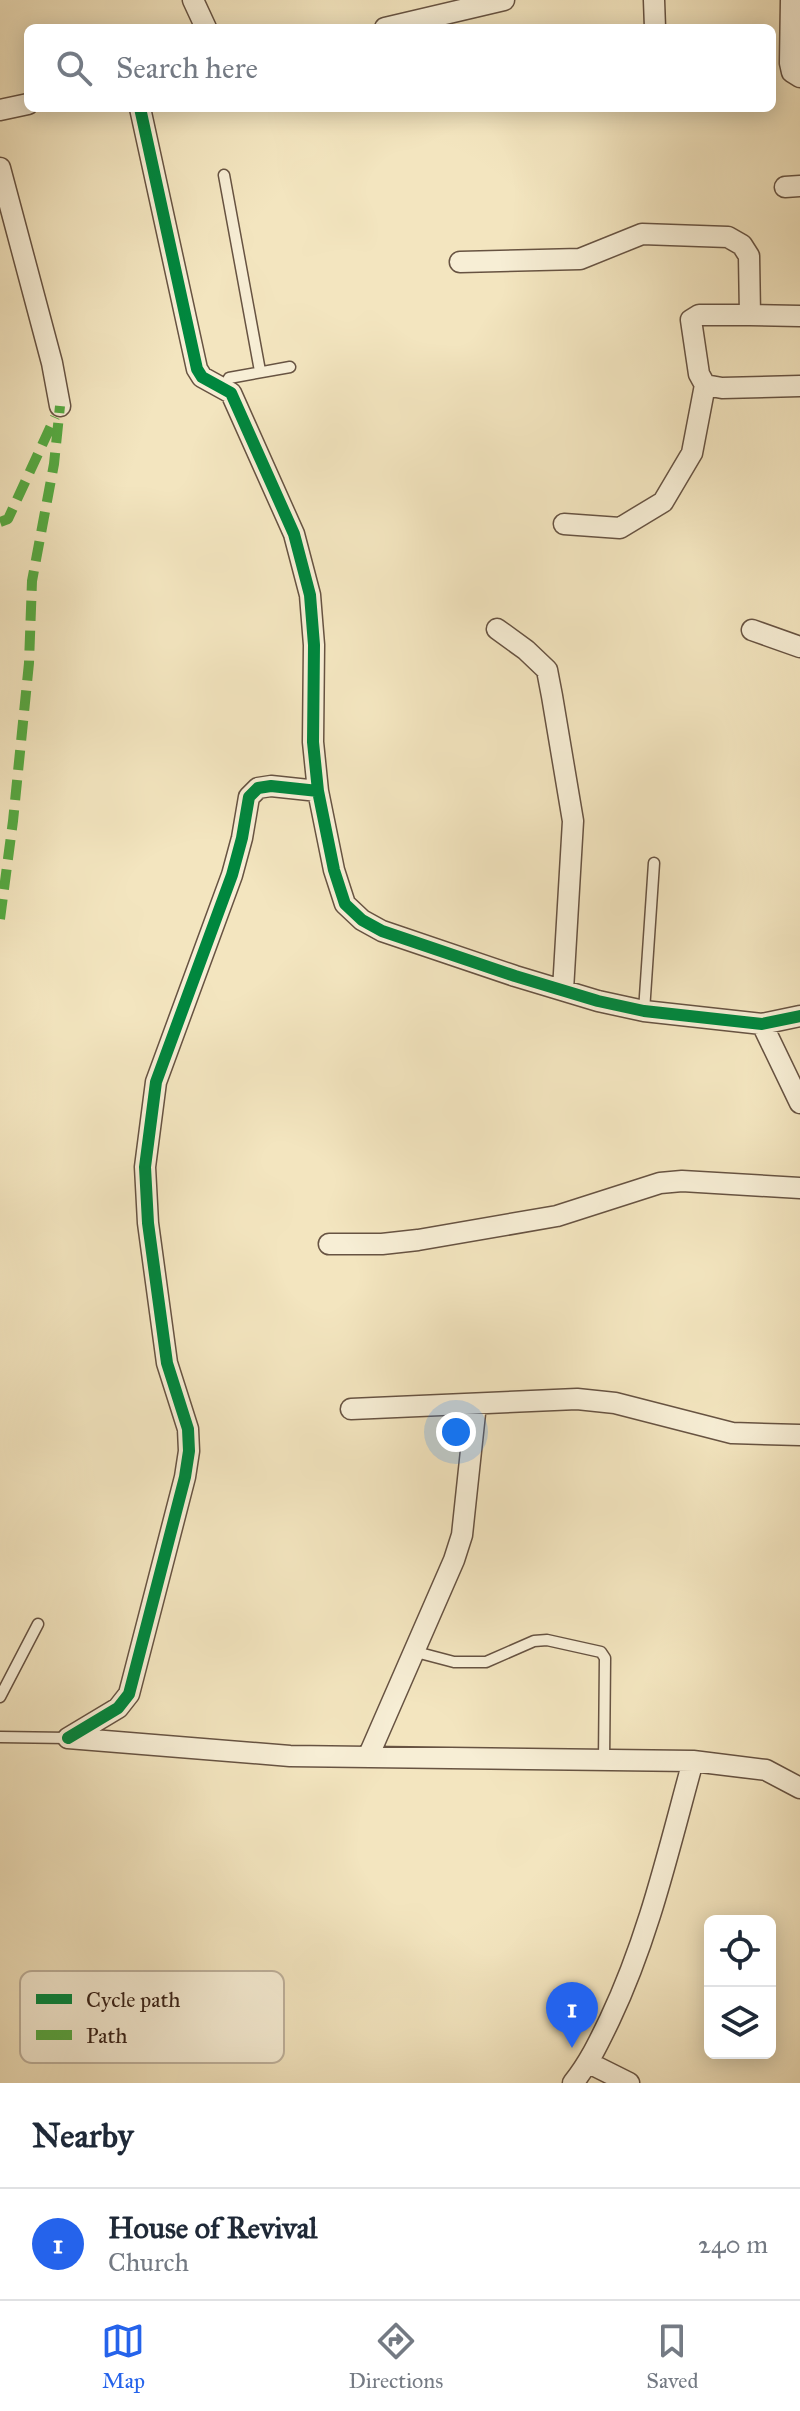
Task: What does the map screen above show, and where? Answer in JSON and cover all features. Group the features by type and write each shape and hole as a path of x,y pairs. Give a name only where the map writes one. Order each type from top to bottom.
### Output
{"street":[{"path":"193,0 204,24"},
{"path":"402,24 504,0"},
{"path":"654,0 655,24"},
{"path":"791,0 790,63 792,72 800,77"},
{"path":"0,110 24,105"},
{"path":"141,112 197,369 202,377 231,393 289,519 310,595 314,645 313,742 318,791 334,870 345,904 362,920 382,931 563,990 644,1011 762,1024 800,1016"},
{"path":"0,168 52,363 60,406"},
{"path":"460,262 580,259 642,234 728,237 742,245 749,256 750,315"},
{"path":"564,524 620,528 663,502 692,453 705,385 699,374 691,320 699,315 800,316"},
{"path":"705,385 722,388 800,386"},
{"path":"497,629 547,670 552,696 573,821 563,990"},
{"path":"752,630 800,647"},
{"path":"68,1738 118,1708 129,1694 189,1451 188,1429 167,1363 148,1223 145,1167 156,1082 232,875 249,797 258,788 271,786 318,791"},
{"path":"762,1024 800,1103"},
{"path":"329,1244 406,1242 557,1216 660,1183 682,1181 800,1188"},
{"path":"351,1409 577,1399 615,1403 732,1433 800,1435"},
{"path":"368,1757 416,1652 462,1535 476,1404"},
{"path":"68,1738 290,1756 693,1761 766,1770 800,1788"},
{"path":"573,2083 589,2063 628,1980 643,1938 693,1761"},
{"path":"589,2063 629,2083"}],"lane":[{"path":"224,175 260,371"},
{"path":"225,387 229,378 290,367"},
{"path":"644,1011 654,863"},
{"path":"0,1697 38,1624"},
{"path":"416,1652 454,1662 486,1662 534,1641 547,1640 601,1652 605,1658 604,1761"},
{"path":"0,1737 68,1738"}],"marked path":[{"path":"0,919 29,663 32,581 54,464 60,406"},
{"path":"0,522 8,519 55,417"}],"cycle path":[{"path":"141,112 197,369 202,377 231,393 294,534 310,595 314,645 313,742 318,791 334,870 345,904 362,920 382,931 598,1001 644,1011 762,1024 800,1016"},
{"path":"68,1738 118,1708 129,1694 189,1451 188,1429 167,1363 148,1223 145,1167 156,1082 232,875 249,797 258,788 271,786 318,791"}],"place":[{"name":"House of Revival","path":"572,2048"}]}
